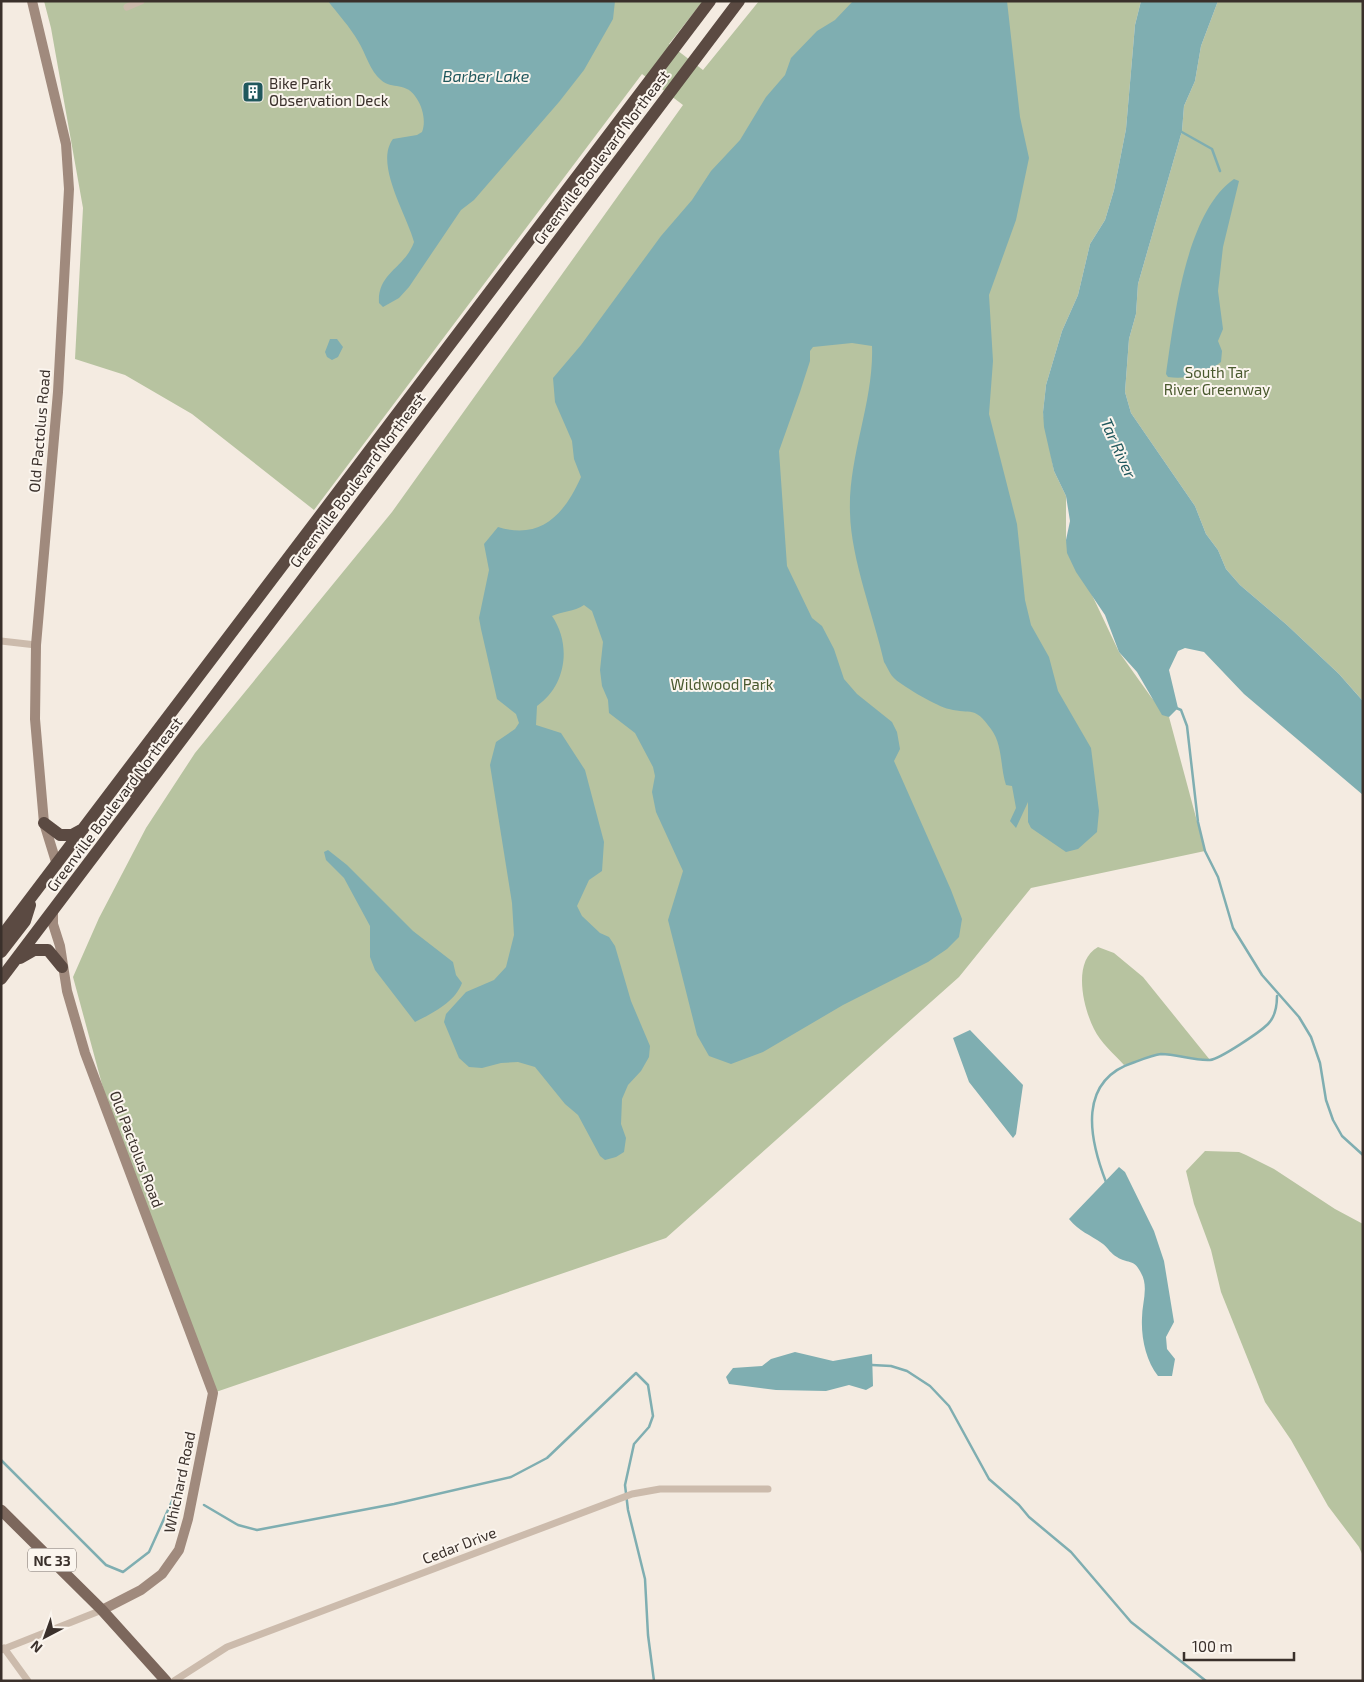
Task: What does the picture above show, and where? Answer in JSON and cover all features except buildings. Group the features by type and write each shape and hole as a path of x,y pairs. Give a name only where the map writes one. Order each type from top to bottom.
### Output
{"highway":[{"name":"Greenville Boulevard Northeast","path":"1,937 710,1"},
{"name":"Greenville Boulevard Northeast","path":"1,979 739,1"},
{"path":"72,885 83,860 139,786 143,776 133,764"},
{"path":"44,823 60,835 66,836 85,828"},
{"path":"1,952 25,921 33,896"},
{"path":"14,962 34,950 41,949 52,953 62,967"}],"main road":[{"name":"NC 33","path":"1,1510 102,1610 166,1681"}],"street":[{"name":"Old Pactolus Road","path":"32,1 66,144 69,189 58,392 36,645 35,719 44,823 57,865"},
{"path":"127,7 140,1"},
{"path":"1,641 36,645"},
{"name":"Old Pactolus Road","path":"53,911 53,924 60,946 62,967 74,1020 213,1393"},
{"name":"Whichard Road","path":"3,1649 102,1610 141,1590 162,1574 180,1550 213,1393"},
{"name":"Cedar Drive","path":"174,1681 227,1647 632,1494 660,1489 768,1489"},
{"path":"3,1649 28,1681"}],"green space":[{"name":"Wildwood Park","path":"44,1 703,1 669,44 703,70 759,1 1141,1 1135,25 1126,129 1114,190 1105,220 1090,244 1078,295 1062,331 1046,385 1043,412 1054,471 1066,496 1066,540 1119,652 1151,697 1169,717 1205,851 1031,888 959,977 666,1238 213,1393 116,1136 73,977 99,918 146,828 195,753 392,512 683,105 642,74 314,510 192,414 125,375 75,359 83,208 51,28"},
{"name":"South Tar River Greenway","path":"1218,1 1363,1 1363,701 1339,674 1287,625 1240,585 1226,569 1218,550 1206,534 1195,506 1131,413 1125,392 1129,339 1136,314 1138,284 1182,131 1184,106 1195,81 1201,46"},
{"path":"1098,947 1114,953 1143,977 1210,1060 1159,1054 1124,1065 1103,1043 1086,1009 1082,973 1090,954"},
{"path":"1205,1151 1239,1152 1246,1155 1274,1169 1335,1209 1363,1224 1363,1556 1359,1547 1328,1506 1291,1440 1265,1402 1221,1292 1211,1250 1194,1204 1186,1171"}],"water":[{"name":"Barber Lake","path":"328,1 615,1 613,19 584,70 559,102 474,200 461,210 409,287 399,298 383,307 379,303 382,284 410,251 414,242 389,175 388,149 393,139 417,135 422,132 424,124 423,115 413,93 404,88 385,83 377,76 355,36"},
{"path":"853,1 1007,1 1020,117 1029,158 1016,220 989,295 993,361 989,414 1017,524 1025,600 1031,625 1049,657 1058,691 1091,748 1099,811 1097,832 1078,849 1066,852 1031,828 1028,822 1028,802 1016,828 1010,821 1016,808 1012,786 1006,785 998,742 985,721 972,712 949,709 929,701 899,683 890,673 884,662 854,549 850,513 853,471 872,367 872,346 852,343 813,347 810,351 810,361 800,392 779,451 787,566 812,618 822,626 834,649 844,679 857,694 892,722 897,732 900,749 894,761 962,919 959,937 947,949 928,962 843,1005 763,1052 731,1064 709,1056 697,1035 668,920 683,871 656,812 652,792 655,776 653,767 635,733 609,713 608,700 602,686 600,670 603,642 592,611 584,605 552,616 562,639 563,664 554,688 547,698 537,706 536,725 561,733 585,770 604,842 602,871 589,880 577,906 582,916 600,933 609,937 615,946 631,1001 650,1046 649,1057 641,1071 628,1085 622,1099 621,1124 626,1138 624,1152 616,1157 605,1160 600,1156 578,1115 565,1104 535,1067 518,1062 501,1063 482,1068 469,1067 459,1058 444,1022 446,1014 466,992 494,980 506,967 514,935 512,903 490,765 496,742 515,729 519,723 516,714 497,699 481,629 479,618 489,570 484,544 498,527 527,530 539,527 559,513 567,503 581,477 574,459 572,441 555,402 553,378 581,345 661,236 692,200 711,171 740,140 766,97 785,75 791,58 817,31 835,20"},
{"name":"Tar River","path":"1141,1 1218,1 1201,46 1195,81 1184,106 1182,131 1138,284 1136,314 1129,339 1125,392 1131,413 1195,506 1206,534 1218,550 1226,569 1240,585 1287,625 1339,674 1362,700 1363,795 1244,694 1204,652 1185,648 1178,651 1169,670 1178,708 1169,717 1162,715 1137,672 1119,652 1105,615 1076,572 1067,553 1066,540 1070,521 1066,496 1054,471 1044,427 1043,412 1046,385 1062,331 1078,295 1090,244 1105,220 1114,190 1126,129 1135,25"},
{"path":"1234,179 1239,181 1223,247 1218,291 1223,329 1218,341 1222,351 1221,362 1209,370 1189,377 1168,377 1166,374 1178,297 1194,241 1204,216 1218,195"},
{"path":"330,339 337,339 343,347 338,357 332,360 327,357 325,352"},
{"path":"328,850 347,865 413,931 453,962 456,975 462,983 459,990 443,1006 415,1022 375,970 370,957 370,926 344,878 326,860 324,852"},
{"path":"970,1030 1023,1085 1016,1134 1013,1138 969,1082 953,1038"},
{"path":"1119,1167 1125,1172 1154,1231 1164,1261 1174,1322 1166,1337 1167,1349 1175,1359 1172,1376 1158,1376 1147,1356 1142,1326 1145,1284 1138,1268 1133,1263 1115,1256 1103,1244 1081,1230 1069,1219"},
{"path":"795,1352 833,1361 872,1354 873,1386 866,1390 849,1385 826,1391 776,1390 729,1384 726,1377 733,1368 762,1366 771,1359"}],"waterway":[{"path":"1180,131 1212,149 1220,171"},
{"path":"1174,707 1181,710 1187,726 1198,822 1205,851 1218,877 1233,928 1262,975 1299,1017 1311,1037 1320,1063 1326,1100 1333,1120 1342,1136 1363,1155"},
{"path":"1106,1182 1095,1147 1092,1129 1092,1112 1096,1096 1104,1082 1116,1071 1148,1057 1161,1054 1204,1060 1210,1060 1222,1055 1249,1039 1268,1024 1275,1011 1277,996"},
{"path":"872,1365 891,1366 907,1371 930,1386 949,1406 989,1479 1019,1505 1029,1517 1071,1552 1131,1622 1206,1681"},
{"path":"204,1505 238,1525 257,1530 394,1504 511,1477 547,1458 636,1373 648,1385 653,1416 649,1427 634,1444 625,1485 628,1510 645,1579 648,1635 654,1681"},
{"path":"1,1460 106,1565 123,1572 149,1552 177,1490 183,1493"}],"place":[{"name":"Bike Park Observation Deck","path":"253,92"}]}
